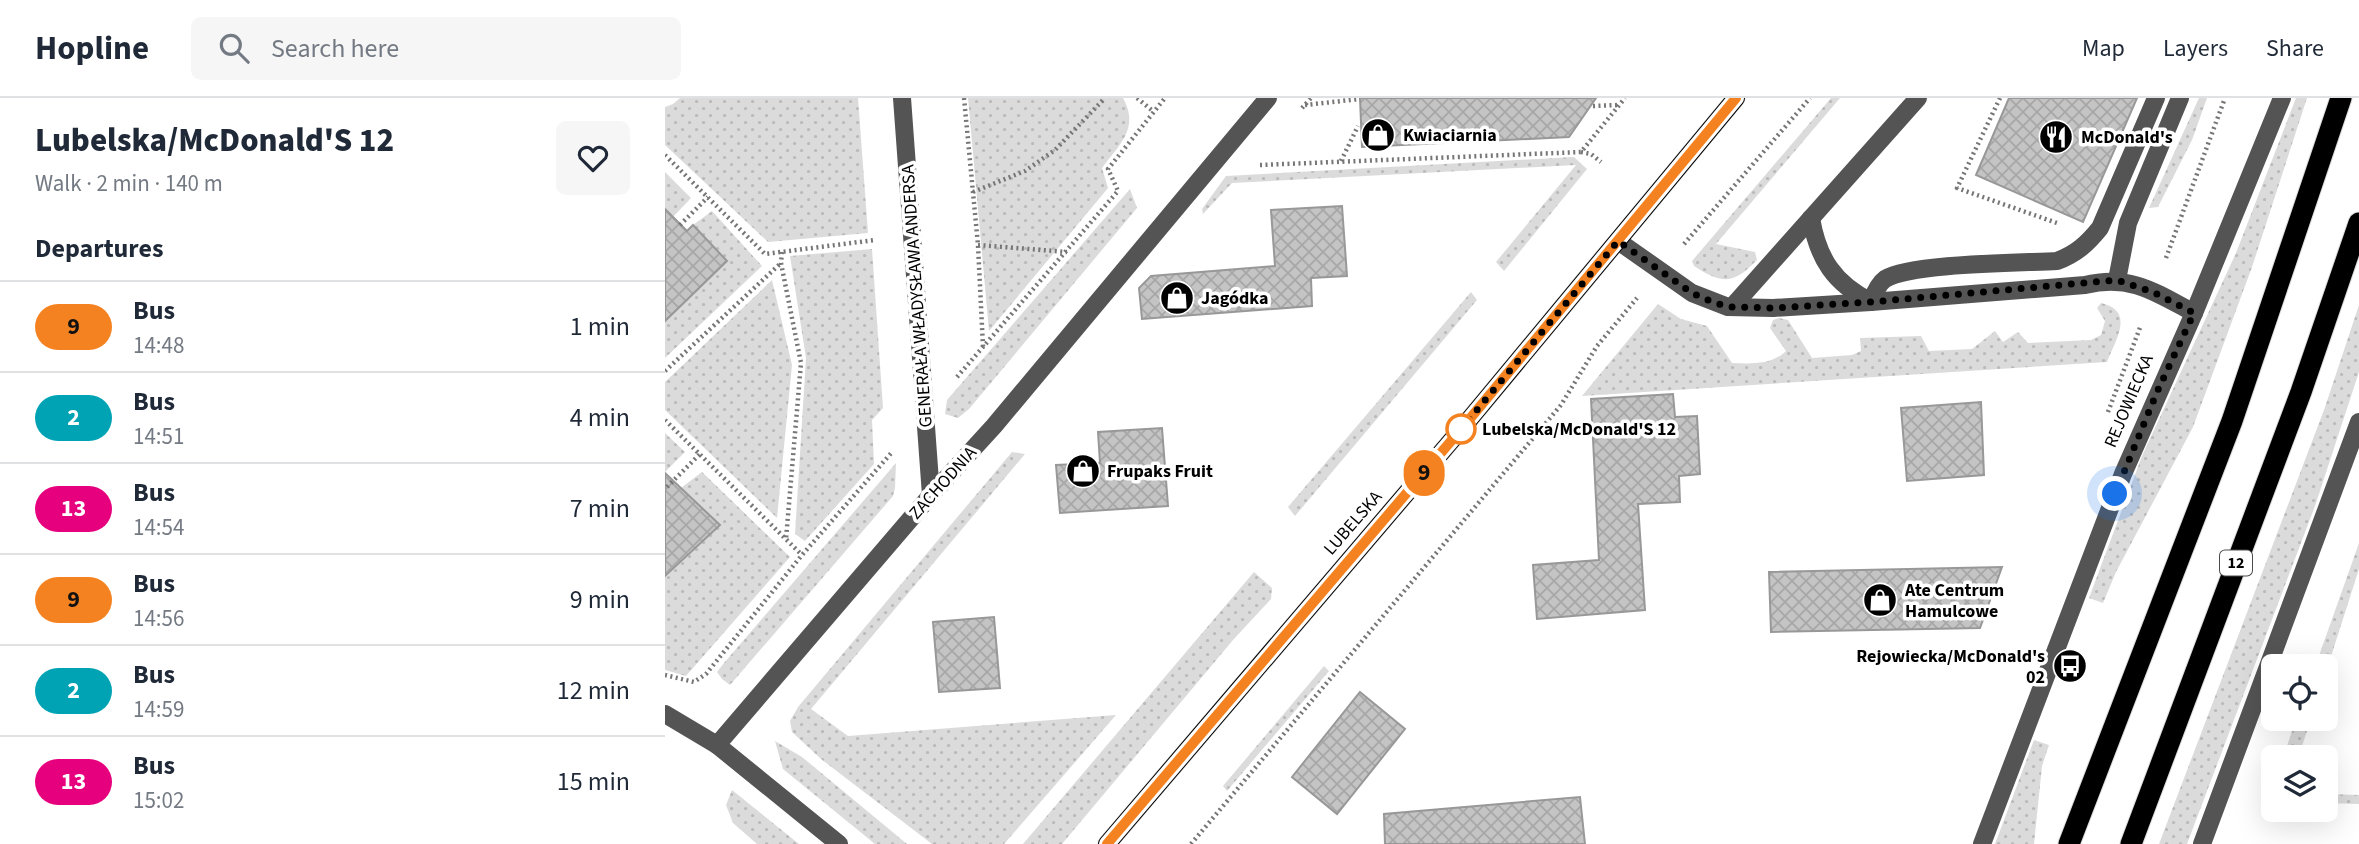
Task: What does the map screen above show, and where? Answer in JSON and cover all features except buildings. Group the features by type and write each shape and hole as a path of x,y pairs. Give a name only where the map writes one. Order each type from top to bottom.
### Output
{"highway":[{"path":"2069,844 2232,421 2341,98"},
{"name":"12","path":"2131,844 2301,392 2359,223"}],"main road":[{"name":"LUBELSKA","path":"1107,844 1463,427 1736,98"}],"street":[{"name":"GENERAŁA WŁADYSŁAWA ANDERSA","path":"902,98 932,495"},
{"name":"ZACHODNIA","path":"717,746 994,426 1268,98"},
{"path":"1732,307 1917,98"},
{"path":"1871,302 1876,289 1884,280 1920,269 2057,261 2073,255 2100,228 2156,98"},
{"path":"2117,280 2128,223 2180,98"},
{"name":"REJOWIECKA","path":"1982,844 2123,474 2194,313 2282,98"},
{"path":"1811,218 1815,240 1825,262 1850,291 1871,302"},
{"path":"1618,241 1692,293 1732,307 1773,308 1871,302 2117,280 2153,292 2194,313"},
{"path":"2202,844 2359,422"},
{"path":"665,714 717,746 839,844"}],"path":[{"path":"964,98 978,245 983,348"},
{"path":"973,192 1025,171 1055,150 1105,98"},
{"path":"1137,98 1154,111"},
{"path":"951,384 1118,191 1108,169 1165,98"},
{"path":"1581,152 1625,98"},
{"path":"1191,844 1561,405 1597,346 1810,98"},
{"path":"2000,98 1957,188 2077,230 2100,228"},
{"path":"1304,106 1360,99"},
{"path":"1593,106 1620,106"},
{"path":"1341,161 1358,126"},
{"path":"1208,167 1581,152 1591,154 1601,162"},
{"path":"665,155 765,254 875,240"},
{"path":"680,225 708,197"},
{"path":"978,245 1067,252"},
{"path":"782,252 781,264 801,363 786,538"},
{"path":"665,371 781,264"},
{"path":"665,420 802,555"},
{"path":"665,675 694,681 706,674 802,555 894,450"},
{"path":"667,487 700,454"}],"shaded area":[{"path":"680,98 858,98 868,233 768,242 665,145 665,107"},
{"path":"968,98 1123,98 1129,118 1121,144 1102,168 1108,188 989,331"},
{"path":"1831,98 1840,98 1716,244 1755,252 1757,260 1741,274 1727,279 1712,276 1694,266 1692,261"},
{"path":"2199,98 2207,98 2192,140 2158,207 2149,208"},
{"path":"2296,98 2307,98 2252,267 2193,427 2116,572 2103,603 2089,598 2142,456 2236,253"},
{"path":"1574,157 1587,169 1504,271 1496,262 1576,165 1232,183 1203,214 1202,209 1226,176"},
{"path":"665,172 691,198 673,217 665,209"},
{"path":"1130,189 1137,208 969,409 958,418 945,414 947,400"},
{"path":"712,211 762,266 665,358 665,321 727,261 693,225"},
{"path":"872,249 883,408 872,420 874,464 805,541 795,534 806,358 790,256"},
{"path":"772,280 792,365 777,518 665,410 665,382"},
{"path":"1471,292 1477,300 1295,516 1288,507"},
{"path":"2101,303 2112,307 2120,320 2118,336 2107,362 1582,396 1658,304 1681,319 1707,326 1732,363 1746,364 1768,361 1786,351 1770,328 1773,320 1779,318 1788,320 1812,358 1852,355 1861,351 1860,338 1921,336 1929,351 1972,349 1995,331 2003,342 2018,332 2028,343 2091,340 2101,335 2105,321 2097,308"},
{"path":"2359,305 2359,372 2315,506 2187,844 2159,844 2324,410"},
{"path":"665,433 685,452 665,472"},
{"path":"1012,452 1025,454 811,709 848,736 1116,715 1004,844 932,844 821,759 792,732 790,721 798,707"},
{"path":"896,463 893,496 730,685 722,679 717,672 724,663"},
{"path":"702,472 790,557 686,676 665,670 665,576 719,525 681,488"},
{"path":"2359,543 2359,569 2332,654 2320,654"},
{"path":"1254,572 1272,588 1271,599 1233,640 1062,844 1023,844"},
{"path":"1324,666 1329,671 1227,791 1223,786"},
{"path":"2292,731 2307,731 2302,745 2287,745"},
{"path":"2034,740 2049,745 2042,766 2034,844 1995,844"},
{"path":"775,741 802,757 907,844 875,844 783,769"},
{"path":"732,790 799,844 757,844 733,823 726,805"},
{"path":"2338,794 2359,795 2359,804 2338,803"}],"bus line":[{"name":"9","path":"1107,844 1463,427 1736,98"}],"place":[{"name":"Kwiaciarnia","path":"1378,135"},
{"name":"McDonald's","path":"2056,137"},
{"name":"Jagódka","path":"1177,298"},
{"name":"Lubelska/McDonald'S 12","path":"1461,429"},
{"name":"Frupaks Fruit","path":"1083,471"},
{"name":"Ate Centrum Hamulcowe","path":"1880,600"},
{"name":"Rejowiecka/McDonald's 02","path":"2070,666"}],"route":[{"path":"1461,429 1618,241 1692,293 1724,306 1752,309 2085,285 2117,280 2161,295 2194,313 2157,392 2115,494"}]}
